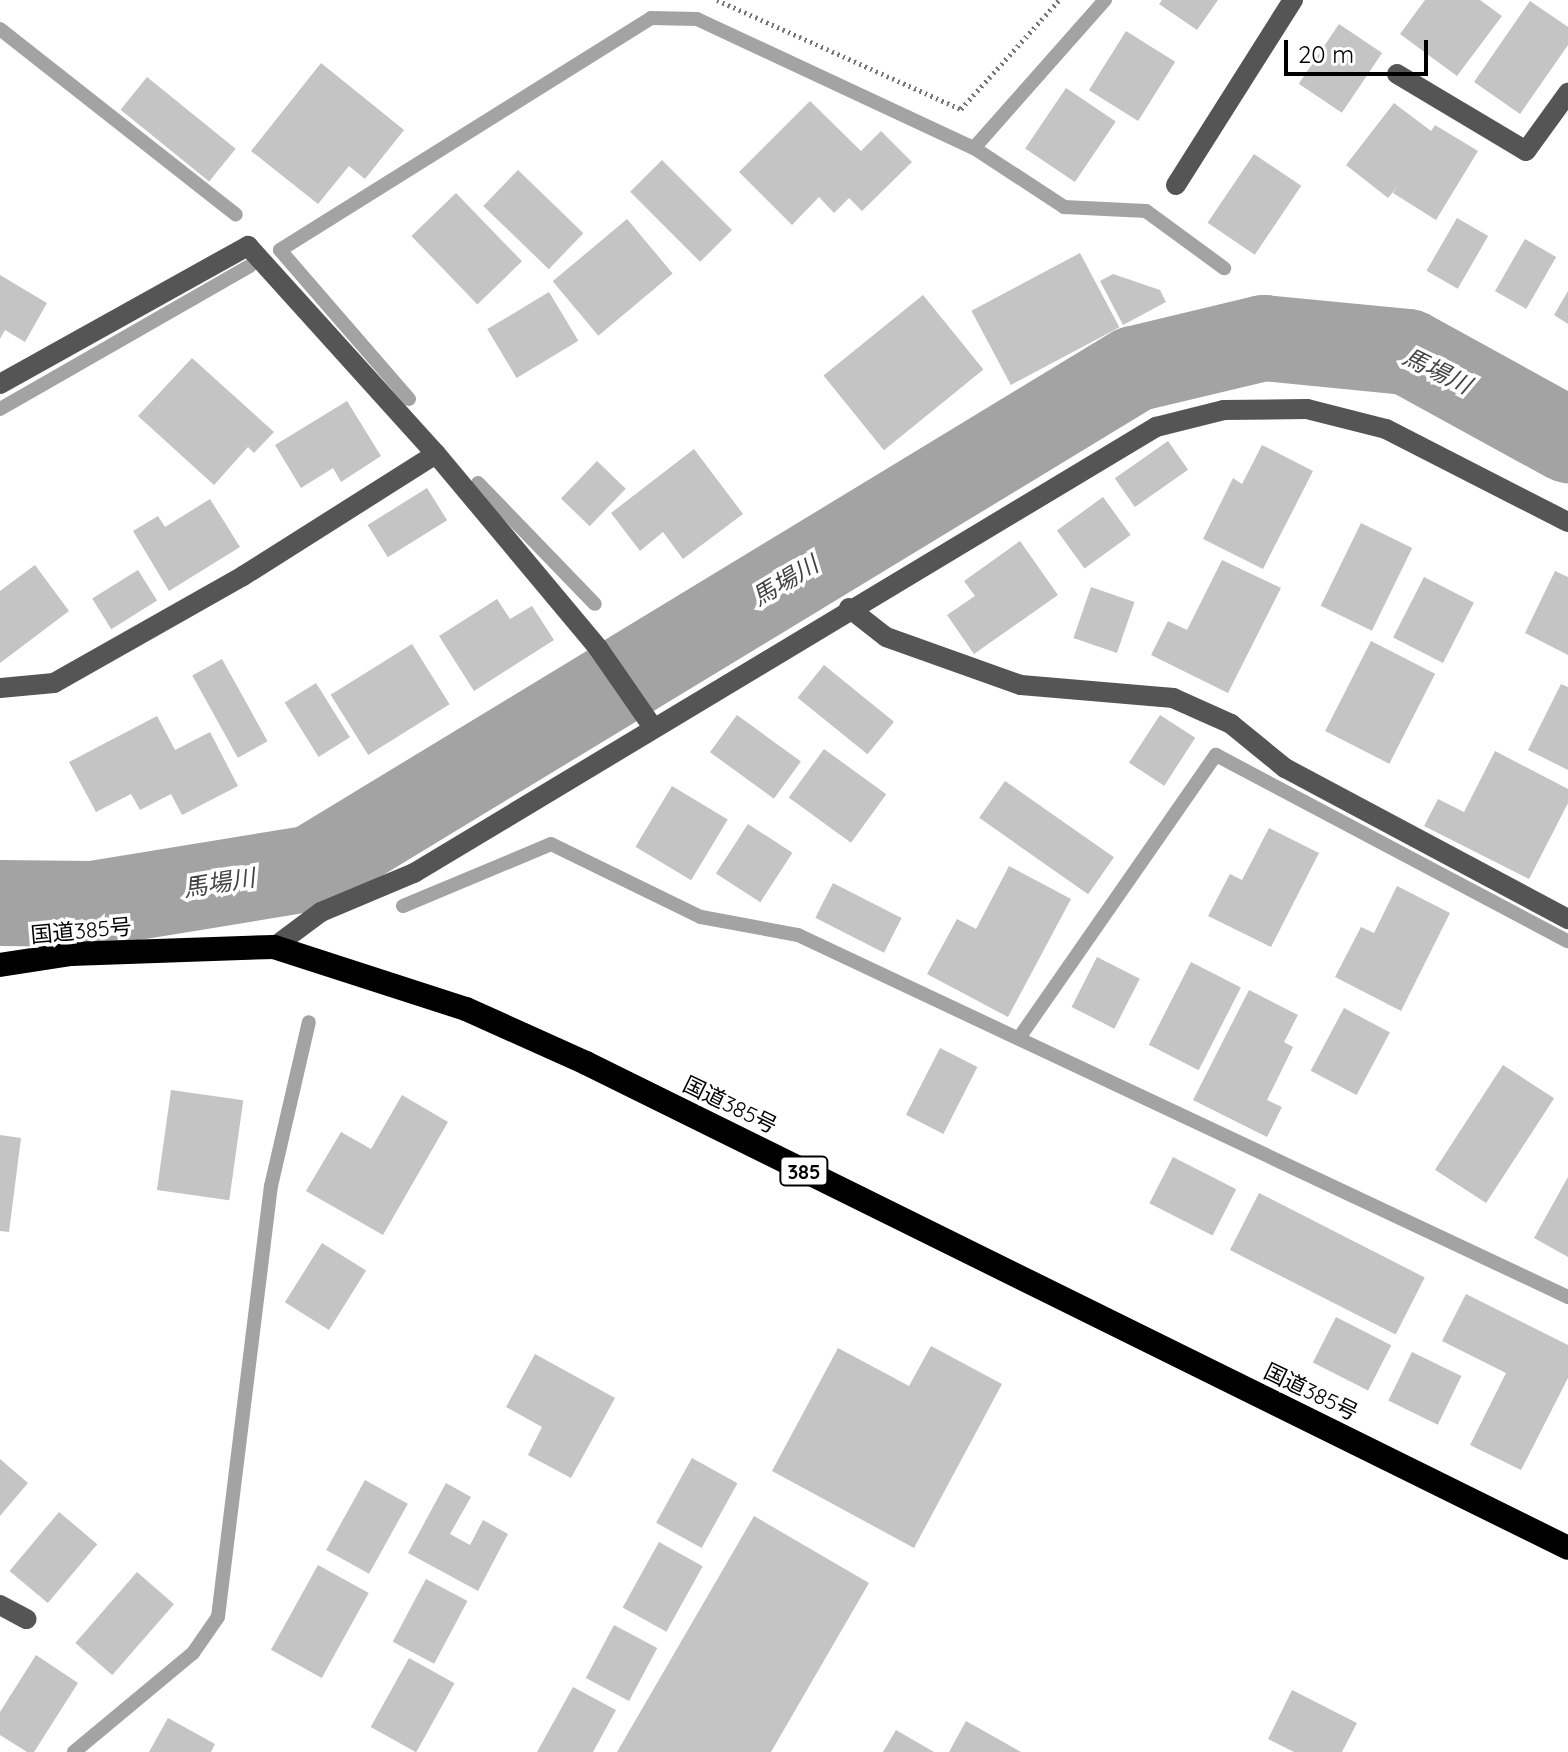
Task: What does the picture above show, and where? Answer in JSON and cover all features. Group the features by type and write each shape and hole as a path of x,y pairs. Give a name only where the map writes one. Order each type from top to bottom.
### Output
{"highway":[{"name":"国道385号","path":"0,965 71,954 274,947 466,1009 586,1063 1568,1548"}],"street":[{"path":"1176,185 1293,0"},
{"path":"1397,74 1526,151 1568,93"},
{"path":"0,384 248,246 436,454 598,648 652,726"},
{"path":"274,947 321,912 414,873 652,726 1156,427 1224,410 1307,409 1386,429 1568,522"},
{"path":"0,688 54,683 243,576 436,454"},
{"path":"849,608 886,637 1021,685 1173,698 1231,724 1285,768 1568,919"},
{"path":"0,1605 26,1619"}],"path":[{"path":"717,0 961,109 1059,0"}],"building":[{"path":"1162,0 1218,0 1197,30 1159,4"},
{"path":"1425,0 1480,0 1502,16 1457,76 1400,34"},
{"path":"1530,1 1568,27 1568,45 1520,114 1474,82"},
{"path":"1339,24 1382,53 1342,113 1299,84"},
{"path":"1126,31 1175,62 1138,121 1089,90"},
{"path":"321,63 404,130 365,179 349,166 318,204 251,151"},
{"path":"147,77 236,149 209,181 121,110"},
{"path":"1066,88 1116,122 1075,182 1025,149"},
{"path":"810,101 861,151 881,131 912,162 862,211 849,198 834,213 819,197 792,225 739,172"},
{"path":"1394,103 1431,131 1435,125 1478,151 1436,220 1393,193 1398,186 1388,198 1346,165"},
{"path":"1254,154 1301,186 1255,255 1208,223"},
{"path":"662,160 732,230 700,262 630,192"},
{"path":"518,170 583,233 549,269 483,206"},
{"path":"456,193 522,261 477,304 411,236"},
{"path":"1457,218 1488,236 1458,289 1426,271"},
{"path":"627,219 673,273 598,336 553,281"},
{"path":"1525,239 1556,257 1526,309 1495,291"},
{"path":"1080,253 1119,327 1011,385 971,311"},
{"path":"1113,274 1160,290 1166,302 1123,325 1100,281"},
{"path":"0,275 47,303 25,342 5,330 0,339"},
{"path":"1568,291 1568,324 1554,315"},
{"path":"549,292 578,341 517,378 487,329"},
{"path":"923,295 983,370 884,450 824,376"},
{"path":"192,358 274,432 254,453 248,447 214,485 138,416"},
{"path":"347,401 381,456 341,482 333,468 301,488 275,445"},
{"path":"1168,441 1188,470 1135,507 1115,478"},
{"path":"1262,445 1313,471 1263,569 1203,539 1233,478 1242,484"},
{"path":"694,449 743,514 683,559 663,532 640,551 611,513"},
{"path":"597,461 626,489 590,526 561,498"},
{"path":"427,488 447,520 388,557 368,525"},
{"path":"1103,497 1131,535 1085,569 1057,531"},
{"path":"210,499 240,547 169,591 133,531 158,516 165,527"},
{"path":"1361,523 1412,548 1372,631 1321,606"},
{"path":"1020,541 1058,595 974,654 947,615 975,596 964,581"},
{"path":"1222,560 1281,588 1228,693 1151,655 1168,621 1187,630"},
{"path":"35,565 69,611 0,663 0,591"},
{"path":"138,570 157,601 111,629 92,599"},
{"path":"1555,571 1568,577 1568,655 1525,633"},
{"path":"1424,577 1474,602 1443,663 1393,638"},
{"path":"1091,587 1134,602 1117,653 1073,638"},
{"path":"497,599 510,619 532,606 554,640 474,691 439,636"},
{"path":"1371,641 1435,674 1389,764 1325,731"},
{"path":"412,644 450,704 368,755 331,695"},
{"path":"222,659 268,741 238,758 192,675"},
{"path":"824,665 894,722 868,754 798,698"},
{"path":"316,683 350,737 319,757 285,703"},
{"path":"1561,684 1568,687 1568,770 1528,750"},
{"path":"737,715 801,761 774,799 710,752"},
{"path":"1160,715 1195,738 1164,786 1129,763"},
{"path":"157,716 175,750 210,732 238,786 182,815 171,794 140,810 131,794 96,812 69,762"},
{"path":"824,749 886,794 851,843 789,798"},
{"path":"1495,751 1568,789 1568,803 1529,879 1424,826 1438,799 1464,812"},
{"path":"1005,781 1114,857 1088,894 979,818"},
{"path":"672,786 728,819 691,880 635,847"},
{"path":"748,824 792,853 760,902 716,873"},
{"path":"1269,828 1319,853 1271,947 1208,916 1230,874 1242,880"},
{"path":"1009,866 1071,899 1008,1017 927,974 957,919 976,929"},
{"path":"833,883 902,918 884,953 815,918"},
{"path":"1397,886 1450,913 1401,1011 1335,977 1361,927 1374,933"},
{"path":"1097,957 1140,979 1114,1029 1072,1007"},
{"path":"1191,962 1241,987 1199,1070 1149,1045"},
{"path":"1249,990 1298,1015 1284,1042 1293,1047 1267,1100 1282,1107 1267,1137 1193,1100"},
{"path":"1344,1008 1390,1032 1357,1095 1311,1071"},
{"path":"940,1048 977,1067 943,1134 906,1115"},
{"path":"1503,1065 1554,1098 1486,1203 1435,1170"},
{"path":"171,1090 243,1100 229,1200 157,1190"},
{"path":"402,1095 448,1122 383,1235 306,1191 341,1132 371,1149"},
{"path":"0,1135 21,1138 9,1232 0,1231"},
{"path":"1173,1157 1236,1189 1213,1236 1149,1203"},
{"path":"1568,1177 1568,1257 1534,1238"},
{"path":"1259,1193 1425,1277 1396,1334 1230,1250"},
{"path":"322,1243 366,1271 329,1330 285,1302"},
{"path":"1466,1294 1568,1345 1568,1378 1521,1470 1470,1445 1506,1373 1442,1341"},
{"path":"1336,1317 1391,1345 1368,1391 1313,1362"},
{"path":"931,1346 1002,1384 914,1548 772,1471 838,1348 909,1386"},
{"path":"1412,1352 1461,1376 1438,1425 1388,1401"},
{"path":"535,1354 615,1398 571,1478 528,1455 542,1427 506,1407"},
{"path":"692,1458 737,1483 702,1548 656,1523"},
{"path":"0,1459 28,1483 0,1516"},
{"path":"365,1480 408,1504 369,1574 326,1550"},
{"path":"446,1483 471,1497 450,1534 470,1545 483,1520 508,1534 478,1591 408,1553"},
{"path":"59,1512 97,1544 48,1603 10,1571"},
{"path":"754,1516 869,1583 771,1752 617,1752"},
{"path":"659,1542 703,1566 666,1632 623,1608"},
{"path":"318,1565 369,1593 322,1678 271,1650"},
{"path":"137,1572 174,1604 112,1675 75,1643"},
{"path":"426,1579 467,1601 434,1664 393,1642"},
{"path":"614,1625 657,1648 629,1701 586,1678"},
{"path":"36,1655 78,1683 34,1752 27,1752 0,1735 0,1712"},
{"path":"409,1658 454,1683 416,1752 371,1727"},
{"path":"573,1687 616,1710 593,1752 537,1752"},
{"path":"1292,1690 1357,1723 1342,1752 1294,1752 1268,1739"},
{"path":"168,1718 215,1744 211,1752 149,1752"},
{"path":"966,1721 1021,1752 949,1752"},
{"path":"896,1730 934,1752 883,1752"}],"waterway":[{"path":"974,148 1105,0"},
{"path":"409,399 280,250 651,18 697,19 974,148 1064,207 1146,211 1224,268"},
{"path":"0,29 236,215"},
{"path":"0,409 250,266"},
{"name":"馬場川","path":"0,903 93,904 312,868 1134,369 1264,338 1408,352 1568,440"},
{"path":"478,483 595,604"},
{"path":"1019,1038 1216,755 1568,941"},
{"path":"403,906 551,844 701,917 798,935 1568,1297"},
{"path":"74,1752 193,1653 218,1617 271,1186 309,1022"}]}
